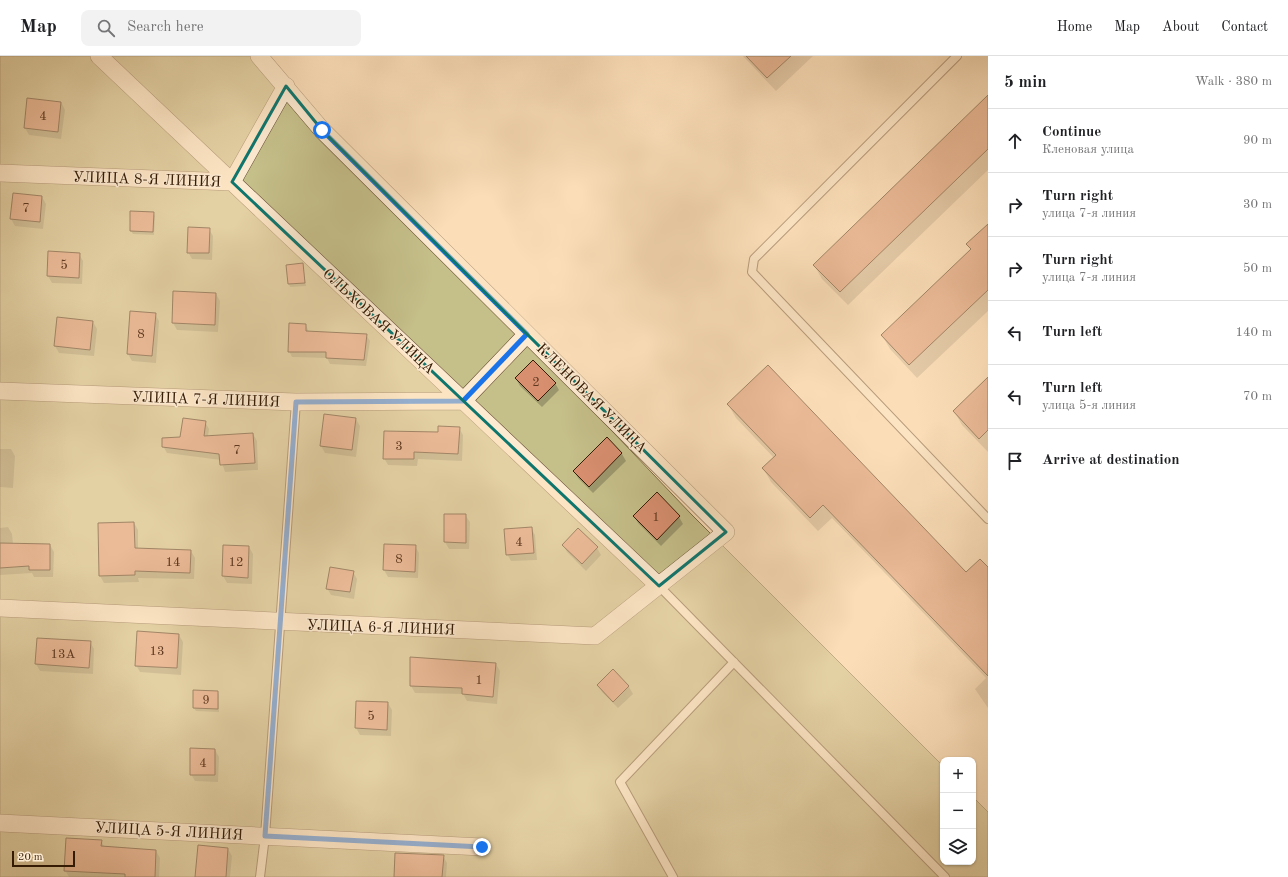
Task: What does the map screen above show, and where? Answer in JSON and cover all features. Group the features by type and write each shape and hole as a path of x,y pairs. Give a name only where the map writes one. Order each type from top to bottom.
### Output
{"street":[{"name":"ОЛЬХОВАЯ УЛИЦА","path":"99,56 659,586"},
{"name":"КЛЕНОВАЯ УЛИЦА","path":"259,56 322,130 726,532"},
{"name":"УЛИЦА 8-Я ЛИНИЯ","path":"0,173 232,182 286,86"},
{"path":"463,401 527,334"},
{"name":"УЛИЦА 7-Я ЛИНИЯ","path":"0,391 296,402 463,401"},
{"name":"УЛИЦА 6-Я ЛИНИЯ","path":"0,608 281,623 595,636 726,532"},
{"name":"УЛИЦА 5-Я ЛИНИЯ","path":"0,823 482,847"}],"lane":[{"path":"957,56 754,259 752,272 988,519"},
{"path":"260,877 265,836 296,402"},
{"path":"659,586 945,877"},
{"path":"673,877 620,782 734,662"}],"highlighted area":[{"path":"286,86 322,130 726,532 659,586 232,182"}],"shaded area":[{"path":"0,56 259,56 297,100 692,515 940,763 940,865 976,865 976,800 988,812 988,877 0,877"}],"building":[{"path":"746,56 791,56 767,78"},
{"path":"988,95 988,149 840,292 813,265"},
{"path":"27,98 61,102 58,132 24,128"},
{"path":"13,193 42,196 40,222 10,219"},
{"path":"130,211 154,212 153,232 130,231"},
{"path":"988,224 988,290 909,365 881,335 971,249 966,244"},
{"path":"188,227 210,228 209,253 187,253"},
{"path":"48,251 80,253 79,278 47,276"},
{"path":"303,263 305,283 288,284 286,265"},
{"path":"173,291 216,293 215,325 172,323"},
{"path":"130,311 156,313 152,356 127,354"},
{"path":"57,317 93,321 90,350 54,346"},
{"path":"289,323 306,324 306,331 367,334 364,360 326,358 326,352 288,352"},
{"path":"533,360 556,383 538,401 515,378"},
{"path":"768,365 966,572 980,559 988,567 988,676 823,505 810,518 762,468 776,455 727,404"},
{"path":"988,377 988,430 979,439 953,411"},
{"path":"324,414 356,418 352,450 320,446"},
{"path":"183,418 206,421 204,436 253,433 255,463 220,465 219,454 162,447 162,438 180,437"},
{"path":"438,426 460,427 458,454 414,452 414,459 383,459 384,431 438,432"},
{"path":"607,437 622,453 589,487 573,471"},
{"path":"657,492 680,516 657,540 633,516"},
{"path":"444,514 466,514 466,543 444,542"},
{"path":"134,522 135,548 191,550 190,573 135,571 135,575 99,576 98,523"},
{"path":"532,527 534,553 506,555 504,529"},
{"path":"578,528 598,547 582,564 562,545"},
{"path":"0,543 50,544 50,570 29,570 29,566 0,568"},
{"path":"384,544 416,545 415,572 383,570"},
{"path":"223,545 249,546 248,578 222,576"},
{"path":"330,567 354,571 350,592 326,589"},
{"path":"137,631 179,634 177,668 135,666"},
{"path":"37,638 91,641 89,668 35,664"},
{"path":"410,657 496,663 493,697 462,694 462,688 410,686"},
{"path":"613,669 629,686 613,702 597,685"},
{"path":"193,690 218,691 218,709 193,708"},
{"path":"356,701 388,702 387,730 355,728"},
{"path":"190,748 215,749 215,775 190,775"},
{"path":"66,838 102,840 101,846 156,850 155,877 125,877 125,874 64,871"},
{"path":"198,845 228,848 226,877 195,877"},
{"path":"395,853 444,855 442,877 394,877"}],"route":[{"path":"322,130 527,334 463,401 296,402 265,836 482,847"}]}
